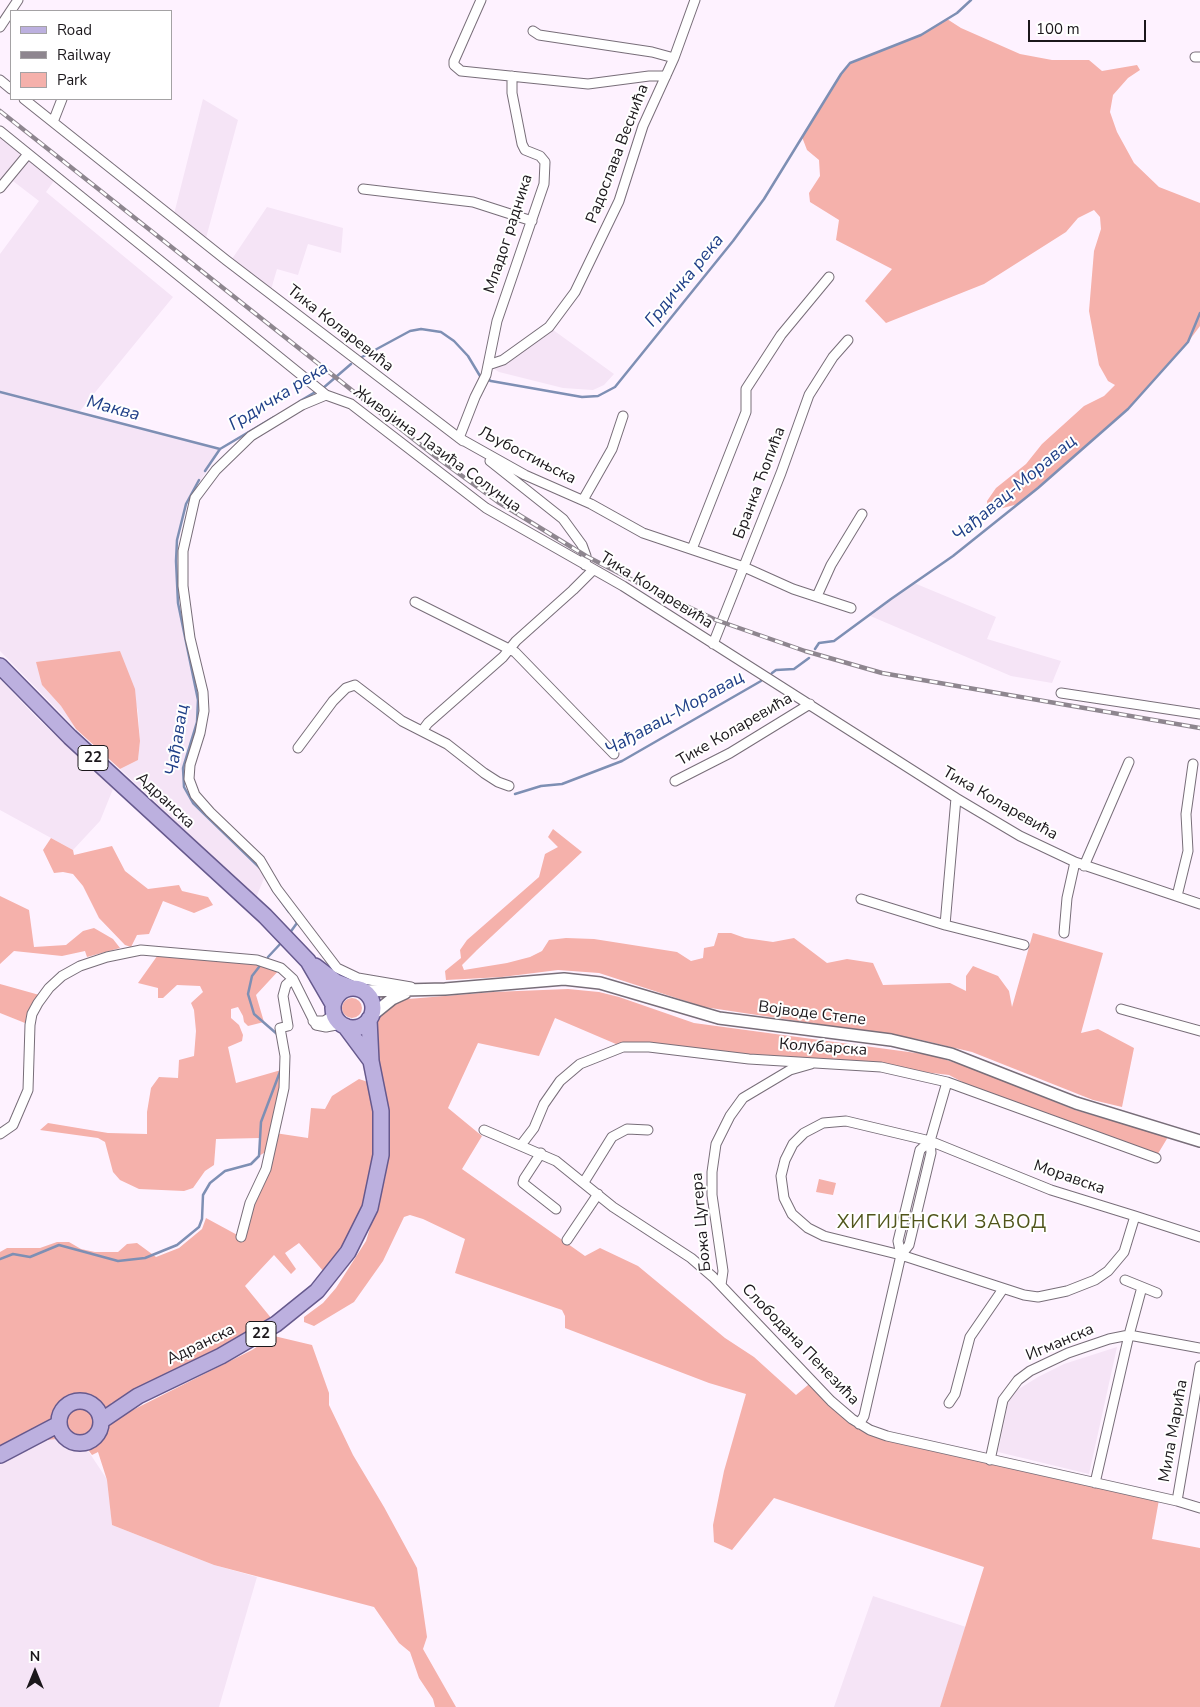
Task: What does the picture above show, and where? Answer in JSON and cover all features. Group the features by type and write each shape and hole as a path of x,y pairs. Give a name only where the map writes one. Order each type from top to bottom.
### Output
{"main road":[{"name":"Адранска","path":"0,666 63,730 285,937 308,961 328,978 358,989"},
{"name":"Адранска","path":"308,961 338,1017 371,1060"},
{"path":"358,989 341,991 338,1017 358,1027 370,1018"},
{"name":"22","path":"358,989 371,1000 370,1018"},
{"name":"Адранска","path":"101,1421 138,1396 221,1356 276,1324 316,1291 348,1252 370,1208 381,1156 381,1111 371,1060 370,1018"},
{"name":"Адранска","path":"93,1406 138,1396"},
{"name":"22","path":"0,1455 59,1424 61,1413 67,1406 78,1402 93,1406"},
{"path":"93,1406 101,1421"},
{"name":"22","path":"22,1445 66,1438 76,1443 90,1441 99,1430 101,1421"},
{"path":"59,1424 66,1438"}],"street":[{"path":"481,0 460,45 454,64 461,71 588,84 649,76 666,76"},
{"name":"Радослава Веснића","path":"488,365 503,360 549,327 575,292 619,201 643,126 674,58 695,0"},
{"path":"0,27 10,12"},
{"path":"533,31 539,35 652,52 674,58"},
{"name":"Младог радника","path":"458,438 484,379 497,321 544,184 545,162 540,156 524,150 522,144 512,93 512,76"},
{"path":"0,80 10,88"},
{"name":"Тика Коларевића","path":"25,100 226,260 563,519 582,545 586,556 585,565 623,586 956,798 1020,836 1079,864 1200,904"},
{"path":"53,122 62,100"},
{"path":"0,131 324,394"},
{"path":"0,188 28,154"},
{"path":"363,189 473,202 532,221"},
{"path":"692,548 746,412 746,389 781,335 829,277"},
{"name":"Бранка Ћопића","path":"713,644 781,473 809,395 833,357 848,340"},
{"name":"Живојина Лазића Солунца","path":"415,991 354,977 337,968 277,888 260,860 195,795 189,779 190,765 200,733 204,711 203,692 190,638 183,586 183,551 195,498 216,470 251,436 324,394 351,404 486,508 585,565"},
{"name":"Љубостињска","path":"583,500 612,449 623,416"},
{"name":"Љубостињска","path":"458,438 525,476 583,500 643,533 692,548 851,608"},
{"path":"817,596 830,565 862,514"},
{"path":"422,731 593,570"},
{"path":"415,602 510,649 541,677 614,754"},
{"path":"298,748 333,701 351,685 358,686 402,721 447,744 498,782 508,786"},
{"path":"1061,693 1200,714"},
{"name":"Тике Коларевића","path":"675,781 730,753 810,704"},
{"path":"1064,932 1067,898 1079,864 1129,762"},
{"path":"1177,896 1188,851 1186,814 1193,764"},
{"path":"946,925 956,798"},
{"path":"861,900 1024,945"},
{"path":"0,1134 13,1125 28,1090 32,1014 49,988 62,976 80,966 116,955 141,950 257,960 281,968 293,979 312,1021 322,1027 338,1017"},
{"path":"241,1237 250,1203 266,1169 276,1127 286,1072 280,1028 288,1026 283,996 286,985 293,979"},
{"name":"Војводе Степе","path":"358,989 415,991 564,979 600,983 719,1018 891,1040 951,1054 1081,1105 1200,1141"},
{"name":"Војводе Степе","path":"370,1018 392,999 415,991"},
{"path":"1121,1010 1200,1031"},
{"name":"Колубарска","path":"521,1145 534,1128 544,1104 560,1081 580,1064 623,1047 649,1047 749,1059 881,1067 947,1082 1156,1158"},
{"name":"Божа Цугера","path":"721,1285 722,1263 712,1195 712,1172 716,1144 730,1116 744,1098 790,1070 817,1062"},
{"path":"859,1424 864,1416 901,1255 898,1241 920,1150 930,1141 947,1082"},
{"name":"Моравска","path":"1135,1216 1124,1252 1108,1272 1095,1280 1067,1291 1038,1297 1024,1296 901,1255 824,1236 799,1222 784,1198 781,1176 785,1160 793,1144 804,1133 823,1123 846,1121 930,1141 1050,1190 1135,1216 1200,1237"},
{"path":"584,1182 612,1137 627,1129 648,1130"},
{"name":"Слободана Пенезића","path":"484,1130 556,1161 613,1207 672,1244 721,1285 832,1402 859,1424 887,1436 1177,1500 1200,1508"},
{"path":"541,1153 523,1183 556,1209"},
{"path":"567,1240 598,1194"},
{"path":"1126,1280 1157,1293"},
{"path":"1095,1483 1128,1335 1142,1287"},
{"path":"949,1403 956,1394 970,1337 1003,1289"},
{"name":"Игманска","path":"990,1460 1003,1400 1018,1380 1030,1371 1068,1353 1108,1339 1128,1335 1200,1348"},
{"name":"Мила Марића","path":"1177,1500 1200,1366"}],"shaded area":[{"path":"203,99 238,120 206,238 232,259 267,207 343,228 341,253 308,244 298,275 277,269 270,293 173,218"},
{"path":"0,131 56,178 46,192 173,297 79,412 220,449 186,504 177,540 178,603 198,700 197,722 182,777 184,787 193,803 256,863 265,876 253,905 212,860 205,849 120,769 138,760 140,741 138,711 120,651 42,685 61,706 76,729 0,651 0,392 30,400 0,391 0,254 39,201 9,178 0,188"},
{"path":"549,327 614,374 604,385 593,390 563,388 499,372 488,365"},
{"path":"914,583 996,617 987,639 1061,661 1052,683 1011,676 868,615"},
{"path":"0,679 36,717 113,789 100,821 73,850 0,810"},
{"path":"1117,1347 1089,1474 998,1452 1008,1403 1014,1392 1064,1364"},
{"path":"66,1438 76,1443 83,1443 108,1481 112,1525 214,1565 257,1577 219,1707 0,1707 0,1456 37,1441"},
{"path":"873,1596 966,1627 940,1707 834,1707"}],"green space":[{"path":"947,19 961,28 1020,54 1052,60 1089,60 1102,71 1137,65 1140,70 1128,78 1113,95 1110,112 1117,132 1134,163 1159,187 1200,203 1200,326 1128,409 1038,488 1018,504 988,512 987,501 996,488 1026,464 1042,444 1084,406 1104,396 1115,385 1108,381 1099,365 1089,311 1094,251 1101,229 1100,217 1094,210 1078,218 1066,232 984,284 886,323 865,301 892,269 836,240 839,220 810,202 809,193 820,176 819,160 807,150 802,137 841,74 850,63 921,35"},
{"path":"120,651 135,689 140,741 138,760 120,769 76,729 61,706 42,685 36,662"},
{"path":"553,829 582,852 462,965 464,970 530,957 542,951 549,940 566,938 594,939 677,952 691,961 703,958 704,948 714,946 718,933 731,933 745,938 773,942 794,938 827,963 847,959 873,963 883,985 950,983 966,991 966,976 973,966 998,976 1009,991 1012,1007 1033,933 1103,953 1081,1033 1098,1029 1134,1048 1122,1107 1093,1100 972,1052 917,1039 704,1007 599,973 558,970 502,977 446,980 445,971 461,958 460,950 467,940 539,877 545,854 558,847 548,837"},
{"path":"51,838 73,850 74,855 112,846 125,871 148,889 179,885 182,891 208,897 213,905 194,913 163,901 149,934 137,935 131,947 125,945 99,918 83,886 73,874 54,873 43,850"},
{"path":"0,896 29,910 34,947 66,945 83,931 94,928 113,939 120,948 87,957 85,951 62,956 14,951 0,964"},
{"path":"160,952 240,960 281,968 256,995 264,1022 248,1026 244,1022 238,1007 231,1009 231,1018 239,1025 243,1035 242,1041 228,1047 236,1083 281,1070 286,1072 275,1133 308,1138 311,1108 325,1109 332,1096 359,1079 368,1082 371,1090 373,1135 372,1162 364,1205 332,1264 324,1272 299,1243 285,1253 296,1269 291,1274 274,1255 245,1286 276,1324 138,1396 111,1403 114,1411 100,1417 98,1411 88,1403 73,1402 65,1408 59,1418 61,1431 66,1438 37,1441 0,1455 0,1252 7,1248 40,1248 57,1242 69,1242 81,1249 95,1252 118,1252 127,1244 137,1243 156,1257 179,1248 202,1229 206,1218 241,1237 270,1149 259,1156 260,1138 216,1139 214,1165 205,1171 193,1188 184,1191 139,1189 120,1180 113,1172 105,1142 98,1138 40,1130 48,1123 108,1133 147,1134 147,1112 151,1088 159,1077 178,1078 179,1060 194,1056 196,1031 194,1010 191,1003 203,992 200,986 177,985 163,998 158,998 158,988 138,983"},
{"path":"0,984 43,996 30,1025 0,1013"},
{"path":"568,989 599,992 619,997 694,1023 931,1055 971,1068 1075,1110 1168,1137 1156,1157 993,1098 949,1075 881,1067 623,1047 555,1018 539,1056 478,1043 448,1108 482,1136 462,1169 585,1256 600,1248 638,1266 725,1338 754,1357 796,1395 814,1380 852,1416 878,1430 1160,1494 1152,1539 1200,1548 1200,1707 940,1707 984,1567 774,1498 732,1550 714,1542 713,1525 724,1471 746,1394 709,1383 565,1328 565,1316 562,1310 455,1273 465,1239 423,1219 410,1215 404,1217 383,1261 354,1302 314,1326 304,1322 304,1317 323,1303 336,1288 366,1241 385,1179 387,1152 373,1043 373,1020 396,1000 493,992"},
{"path":"352,998 359,1001 362,1008 359,1015 352,1018 345,1015 342,1008 345,1001"},
{"path":"819,1179 836,1183 833,1195 816,1192"},
{"path":"274,1336 312,1345 329,1393 329,1405 353,1455 417,1568 427,1637 423,1649 456,1707 435,1707 433,1699 419,1678 410,1652 399,1643 374,1607 214,1565 112,1525 107,1480 98,1452 92,1455 83,1443 95,1436 101,1426 252,1350"},
{"path":"80,1405 92,1410 97,1422 92,1434 80,1439 68,1434 63,1422 68,1410"}],"waterway":[{"name":"Грдичка река","path":"362,357 410,331 421,329 441,332 454,341 468,356 480,376 491,381 582,397 598,396 615,387 733,241 764,199 841,74 850,63 921,35 957,13 971,0"},
{"name":"Чађавац-Моравац","path":"815,649 819,643 834,641 953,556 1038,488 1128,409 1188,342 1200,313"},
{"name":"Грдичка река","path":"322,389 351,364"},
{"name":"Грдичка река","path":"300,401 317,391"},
{"name":"Маква","path":"0,392 220,449"},
{"name":"Грдичка река","path":"205,471 220,449 274,417"},
{"name":"Чађавац","path":"199,480 186,504 177,540 178,603 198,700 197,722 183,768 184,787 193,803 260,868"},
{"name":"Чађавац-Моравац","path":"772,673 776,670 794,669 809,658"},
{"name":"Чађавац-Моравац","path":"515,794 541,786 562,784 622,761 761,681"},
{"name":"Чађавац","path":"273,890 289,912"},
{"name":"Чађавац","path":"289,934 297,923 294,918"},
{"name":"Чађавац","path":"268,957 282,942"},
{"name":"Чађавац","path":"259,967 252,976 248,994 254,1014 277,1034"},
{"name":"Чађавац","path":"0,1259 13,1254 30,1257 59,1245 118,1261 145,1258 177,1245 199,1227 202,1219 203,1195 210,1183 225,1171 251,1164 259,1156 261,1122 281,1069"}],"railway":[{"path":"0,111 436,457 498,502 586,556 646,587 716,620 805,651 882,673 1200,728"}],"district":[{"name":"ХИГИЈЕНСКИ ЗАВОД","path":"942,1223"}]}
